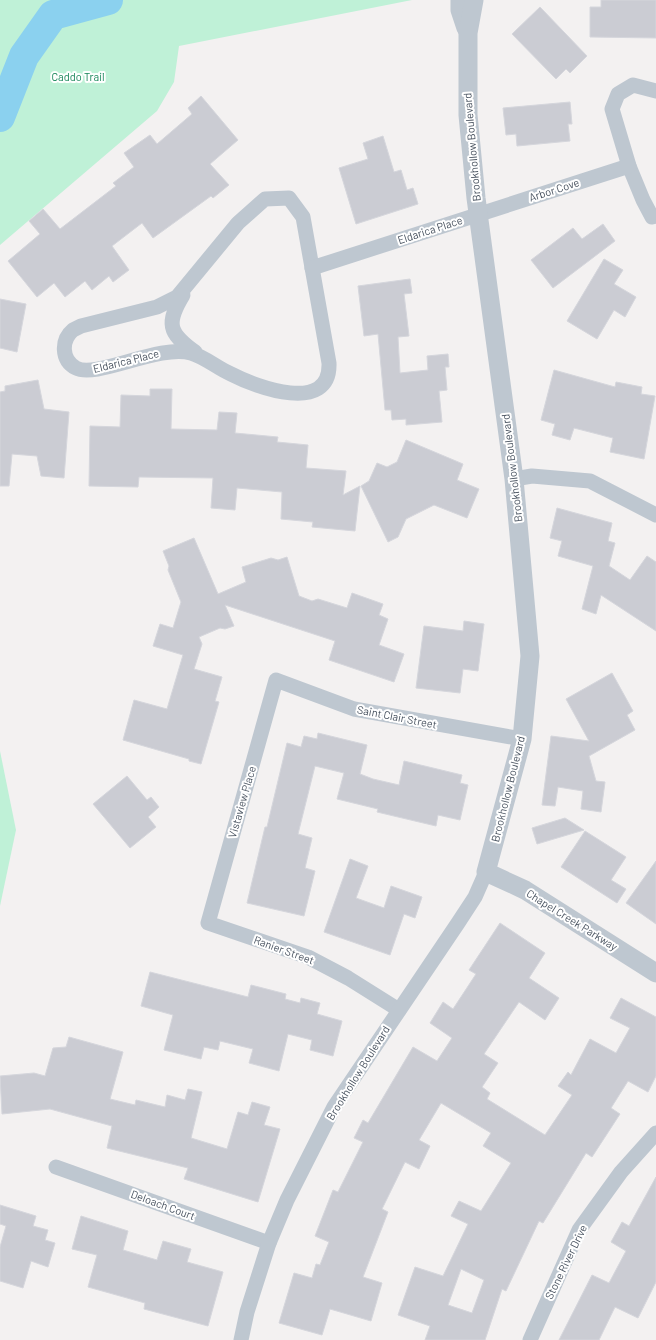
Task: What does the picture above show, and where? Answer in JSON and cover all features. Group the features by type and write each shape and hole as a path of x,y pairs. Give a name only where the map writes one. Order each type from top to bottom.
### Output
{"street":[{"name":"Brookhollow Boulevard","path":"460,0 460,10 468,33"},
{"name":"Brookhollow Boulevard","path":"241,1340 247,1312 269,1243 287,1200 334,1107 475,897 486,872 522,739 530,656 514,479 478,214 468,115 468,33 474,0"},
{"path":"656,91 633,85 618,94 612,109 629,166 643,200 652,217 656,216"},
{"name":"Arbor Cove","path":"478,214 629,166"},
{"name":"Eldarica Place","path":"191,282 172,313 171,325 178,339 207,360 230,374 265,387 303,394 314,392 326,380 329,363 303,217 289,198 265,199 238,223 191,282 177,297 162,305 76,328 65,339 64,353 72,365 85,370 170,351 189,352 207,360"},
{"name":"Eldarica Place","path":"312,268 478,214"},
{"path":"514,479 532,476 590,481 656,515"},
{"name":"Saint Clair Street","path":"276,680 354,709 522,739"},
{"name":"Vistaview Place","path":"208,923 276,680"},
{"name":"Chapel Creek Parkway","path":"486,872 525,890 656,973"},
{"name":"Ranier Street","path":"208,923 308,957 348,978 399,1010"},
{"name":"Stone River Drive","path":"530,1340 579,1230 622,1172 656,1133"},
{"name":"Deloach Court","path":"56,1167 269,1243"}],"green space":[{"name":"Caddo Trail","path":"0,0 412,0 179,46 174,82 157,111 0,245"},
{"path":"0,751 16,830 0,906"}],"building":[{"path":"601,0 656,0 656,38 590,37 590,7 601,7"},
{"path":"540,7 587,56 570,73 566,69 556,79 512,34"},
{"path":"201,96 238,140 210,164 229,185 213,198 211,196 153,238 142,223 112,246 129,270 113,282 109,276 92,290 85,281 65,297 54,283 37,297 8,261 40,234 29,221 43,209 60,229 116,186 113,183 134,167 124,153 150,135 157,144 192,114 188,108"},
{"path":"570,102 572,124 568,124 570,141 517,146 516,134 506,135 503,108"},
{"path":"383,136 394,172 401,170 407,190 413,188 418,204 356,224 339,168 368,159 363,143"},
{"path":"603,224 615,241 553,288 531,260 573,228 582,239"},
{"path":"604,259 623,270 614,284 636,297 625,317 614,310 597,339 567,321"},
{"path":"410,279 412,293 404,294 409,336 398,337 400,373 428,370 427,356 448,354 449,367 445,367 447,390 439,391 442,422 406,425 406,419 392,420 391,410 385,410 378,334 364,336 358,286"},
{"path":"0,299 26,304 17,352 0,348"},
{"path":"554,370 615,387 616,382 642,387 641,394 655,396 644,459 610,452 613,438 574,428 570,440 552,435 555,424 541,420"},
{"path":"38,380 44,409 69,412 64,478 41,476 37,456 12,454 9,486 0,486 0,392 5,391 5,386"},
{"path":"150,389 172,389 171,429 217,430 219,412 237,413 235,433 278,437 277,442 308,445 306,468 346,471 343,495 360,486 355,531 312,527 313,522 281,519 282,492 237,488 235,510 211,508 213,478 139,477 138,487 89,486 90,426 120,427 121,395 150,396"},
{"path":"406,440 463,464 457,480 479,489 467,518 434,505 406,519 398,537 388,542 361,486 369,481 377,463 387,467 397,462"},
{"path":"557,508 612,523 608,541 615,543 609,566 630,580 647,556 656,562 656,631 601,595 596,614 582,609 593,566 558,556 562,541 550,538"},
{"path":"194,538 218,594 246,582 242,567 271,558 278,560 287,557 299,596 312,601 318,599 347,608 352,593 383,604 379,615 388,619 379,645 404,654 394,682 329,660 335,641 225,605 234,626 225,629 220,628 199,637 202,644 194,669 222,677 215,701 219,702 201,764 189,761 189,759 123,740 134,700 167,709 183,655 153,646 160,624 173,628 181,602 168,570 169,566 163,551"},
{"path":"464,621 484,624 478,671 463,669 460,693 416,688 424,626 463,631"},
{"path":"612,673 633,711 627,715 635,730 589,756 596,781 605,782 601,812 581,809 583,791 558,787 555,806 542,805 551,736 589,741 566,699"},
{"path":"318,733 367,745 360,774 373,779 399,785 404,761 462,775 460,783 468,785 460,820 438,815 436,826 377,812 378,809 337,799 344,773 315,766 298,834 312,838 305,868 315,871 304,916 247,903 287,743 301,747 304,736 317,739"},
{"path":"127,776 147,800 151,797 159,807 148,817 156,827 130,848 93,804"},
{"path":"565,818 584,830 537,844 532,828"},
{"path":"585,831 626,857 611,880 626,889 617,903 561,867"},
{"path":"350,859 368,866 356,898 384,908 391,886 422,897 415,918 404,914 390,955 324,932"},
{"path":"656,861 656,924 626,903"},
{"path":"500,923 545,953 529,978 559,998 545,1020 519,1002 484,1054 498,1063 482,1087 490,1093 487,1099 545,1135 572,1095 558,1086 568,1072 571,1075 590,1039 616,1053 630,1028 610,1018 621,998 656,1017 656,1076 648,1092 628,1081 611,1108 620,1114 592,1157 586,1153 543,1223 539,1221 506,1291 502,1289 485,1340 425,1340 430,1326 398,1315 415,1267 443,1276 468,1224 451,1216 459,1201 481,1211 511,1163 483,1146 491,1133 441,1103 419,1140 430,1146 419,1169 405,1162 382,1209 388,1212 363,1277 382,1283 371,1321 330,1309 322,1335 279,1323 294,1273 312,1278 316,1264 320,1265 329,1242 315,1236 333,1190 338,1192 363,1142 354,1138 363,1120 368,1123 413,1047 437,1061 452,1038 430,1023 443,1002 453,1009 476,974 469,970","holes":["461,1269 484,1280 472,1313 448,1305"]},
{"path":"150,972 248,997 251,985 286,994 285,999 300,1003 301,998 320,1003 317,1014 342,1021 333,1056 310,1050 312,1040 288,1034 279,1071 249,1063 253,1049 220,1041 218,1050 204,1047 201,1059 164,1050 173,1015 141,1006"},
{"path":"69,1037 123,1052 110,1099 135,1105 136,1100 165,1107 167,1095 185,1100 188,1089 202,1092 191,1138 227,1149 238,1112 248,1115 252,1102 270,1107 264,1125 280,1129 258,1202 184,1179 188,1168 107,1148 112,1126 50,1109 2,1114 0,1076 34,1073 45,1076 53,1048 66,1047"},
{"path":"656,1177 656,1282 638,1318 615,1307 599,1340 559,1340 592,1275 609,1283 626,1251 611,1242 622,1222 629,1226"},
{"path":"0,1205 36,1216 33,1226 48,1230 45,1240 55,1243 48,1267 31,1261 23,1288 0,1281 0,1247 6,1226 0,1224"},
{"path":"81,1216 128,1231 123,1250 157,1260 163,1241 191,1249 187,1262 223,1272 208,1326 144,1309 145,1303 88,1287 97,1255 72,1249"}],"waterway":[{"path":"0,117 24,56 53,15 108,0"}]}
